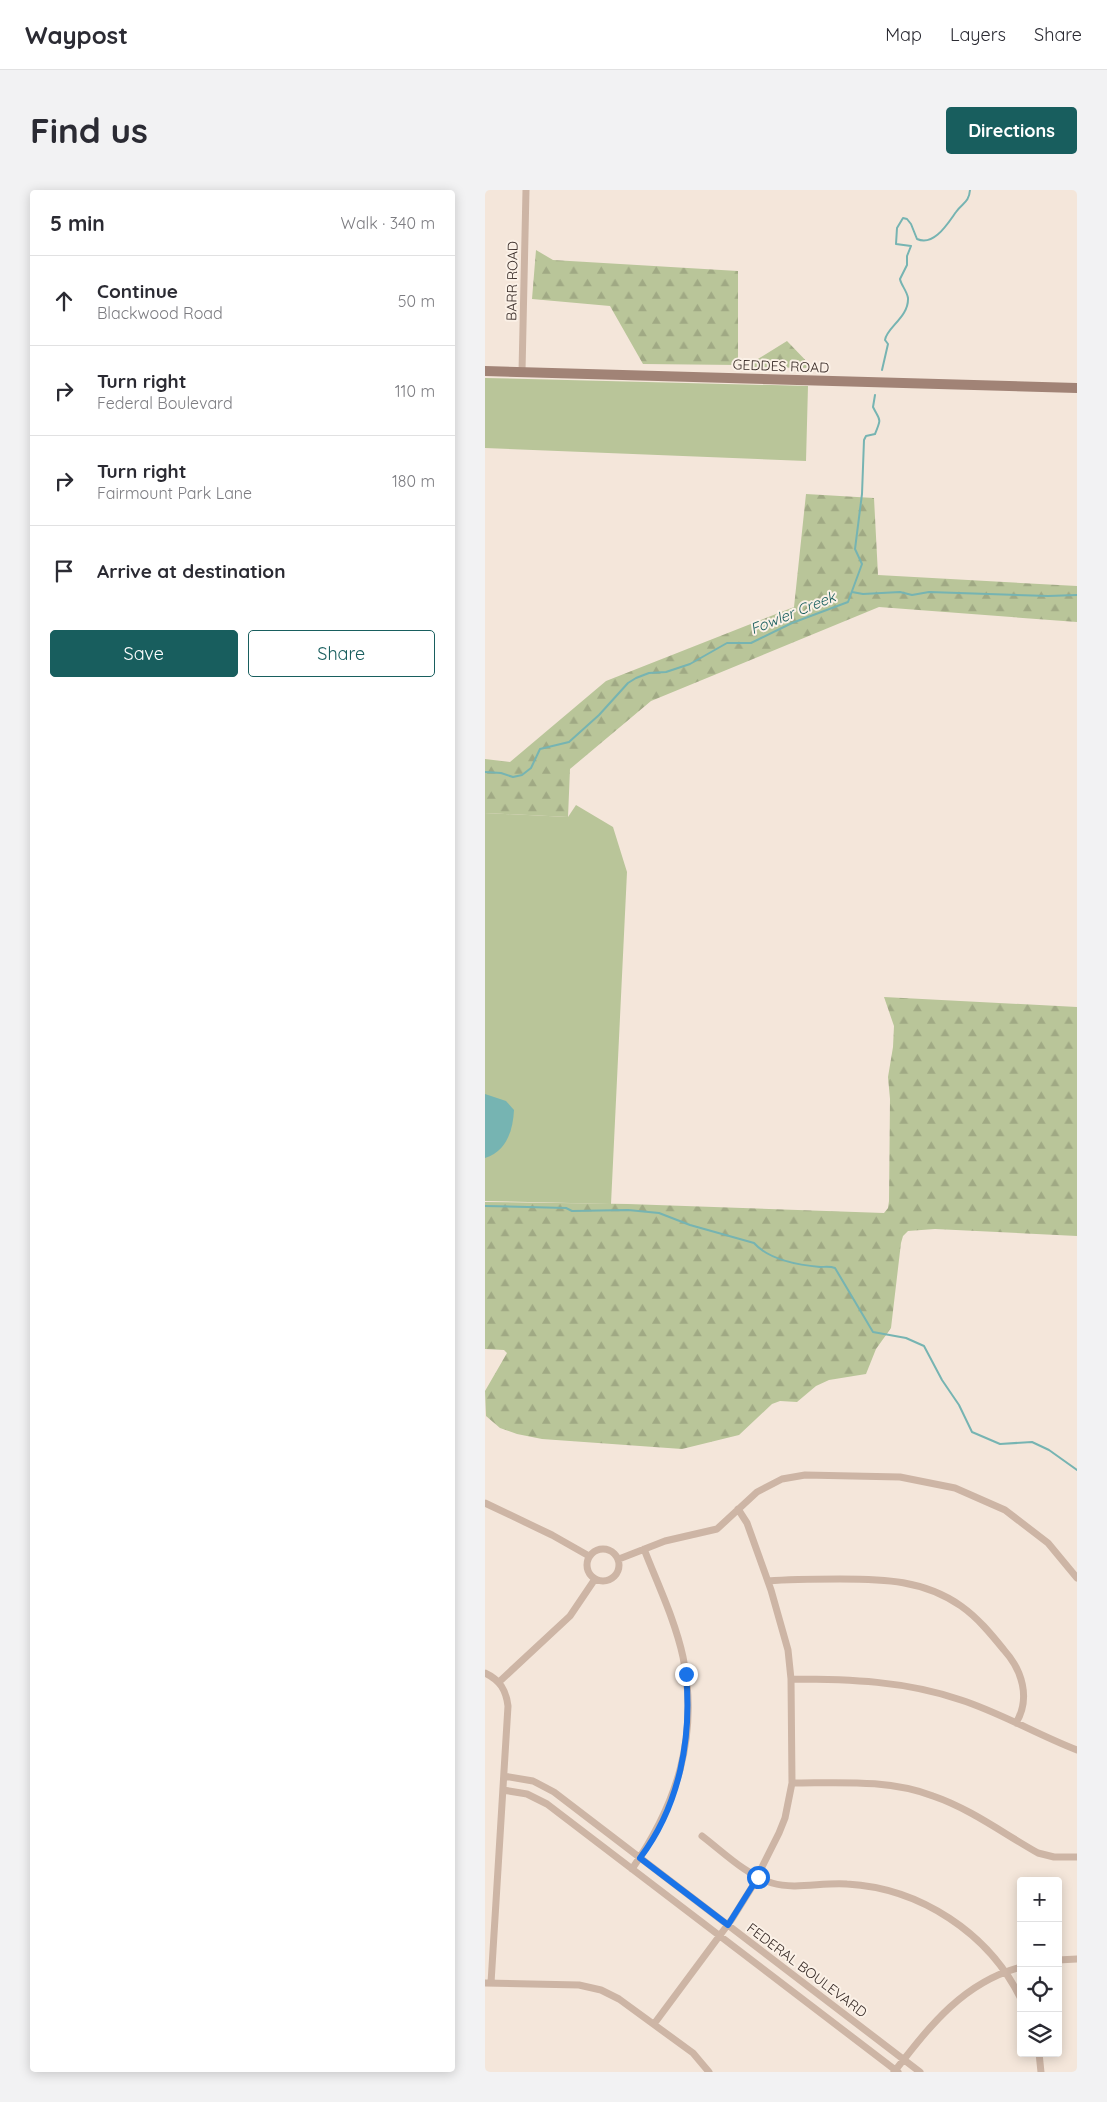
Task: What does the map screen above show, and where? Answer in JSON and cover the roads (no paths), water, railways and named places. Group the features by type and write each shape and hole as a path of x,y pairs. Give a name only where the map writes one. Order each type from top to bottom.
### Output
{"main road":[{"name":"GEDDES ROAD","path":"485,371 1077,388"}],"street":[{"name":"BARR ROAD","path":"523,372 526,190"},
{"path":"619,1560 665,1541 717,1528 757,1492 771,1484 800,1475 900,1477 928,1481 955,1488 975,1496 1019,1519 1048,1543 1077,1578"},
{"path":"485,1503 552,1535 589,1556"},
{"path":"654,2024 728,1925 758,1877 785,1818 792,1783 791,1678 785,1638 747,1523 738,1509"},
{"path":"607,1549 613,1552 619,1560 619,1568 615,1577 606,1581 595,1579 588,1570 589,1556 598,1550 607,1549"},
{"path":"632,1869 661,1823 675,1790 683,1758 688,1724 687,1688 682,1656 671,1618 644,1549"},
{"path":"499,1682 570,1616 595,1579"},
{"path":"768,1582 791,1579 896,1580 931,1590 953,1600 977,1619 1017,1667 1023,1683 1023,1697 1021,1712 1016,1723"},
{"path":"485,1673 499,1682 505,1690 508,1706 488,1983 579,1985 596,1988 611,1994 693,2053 709,2072"},
{"path":"791,1678 885,1682 927,1690 974,1704 1077,1750"},
{"name":"FEDERAL BOULEVARD","path":"504,1776 543,1785 920,2072"},
{"path":"792,1783 873,1784 921,1792 949,1802 1038,1852 1055,1857 1077,1857"},
{"name":"FEDERAL BOULEVARD","path":"503,1790 527,1794 541,1800 896,2071"},
{"path":"702,1836 758,1877 773,1884 790,1886 859,1885 912,1898 938,1911 964,1928 989,1952 1005,1972 1017,1992"},
{"path":"1062,1960 1077,1959"},
{"path":"896,2071 932,2024 962,1996 1005,1972 1017,1968"},
{"path":"1039,2057 1041,2072"}],"water":[{"path":"485,1094 506,1101 514,1110 512,1126 507,1140 498,1151 485,1158"}],"waterway":[{"name":"Fowler Creek","path":"882,370 888,344 885,340 886,336 905,311 908,298 900,279 907,265 907,256 911,246 896,244 897,228 903,218 907,219 911,224 917,239 923,241 935,237 967,200 970,190"},
{"name":"Fowler Creek","path":"485,772 501,773 513,777 522,775 531,768 540,749 569,742 599,715 628,683 636,678 649,673 666,672 690,664 727,643 751,643 792,623 848,602 862,564 855,549 862,494 864,440 866,436 875,434 879,422 879,417 873,407 875,395"},
{"path":"852,592 863,594 900,592 912,595 929,592 1048,596 1077,595"},
{"path":"485,1206 566,1208 572,1211 628,1210 659,1213 690,1225 754,1243 767,1253 793,1263 835,1268 873,1332 906,1338 924,1346 942,1380 959,1405 972,1432 1000,1444 1032,1442 1049,1450 1077,1470"}]}
